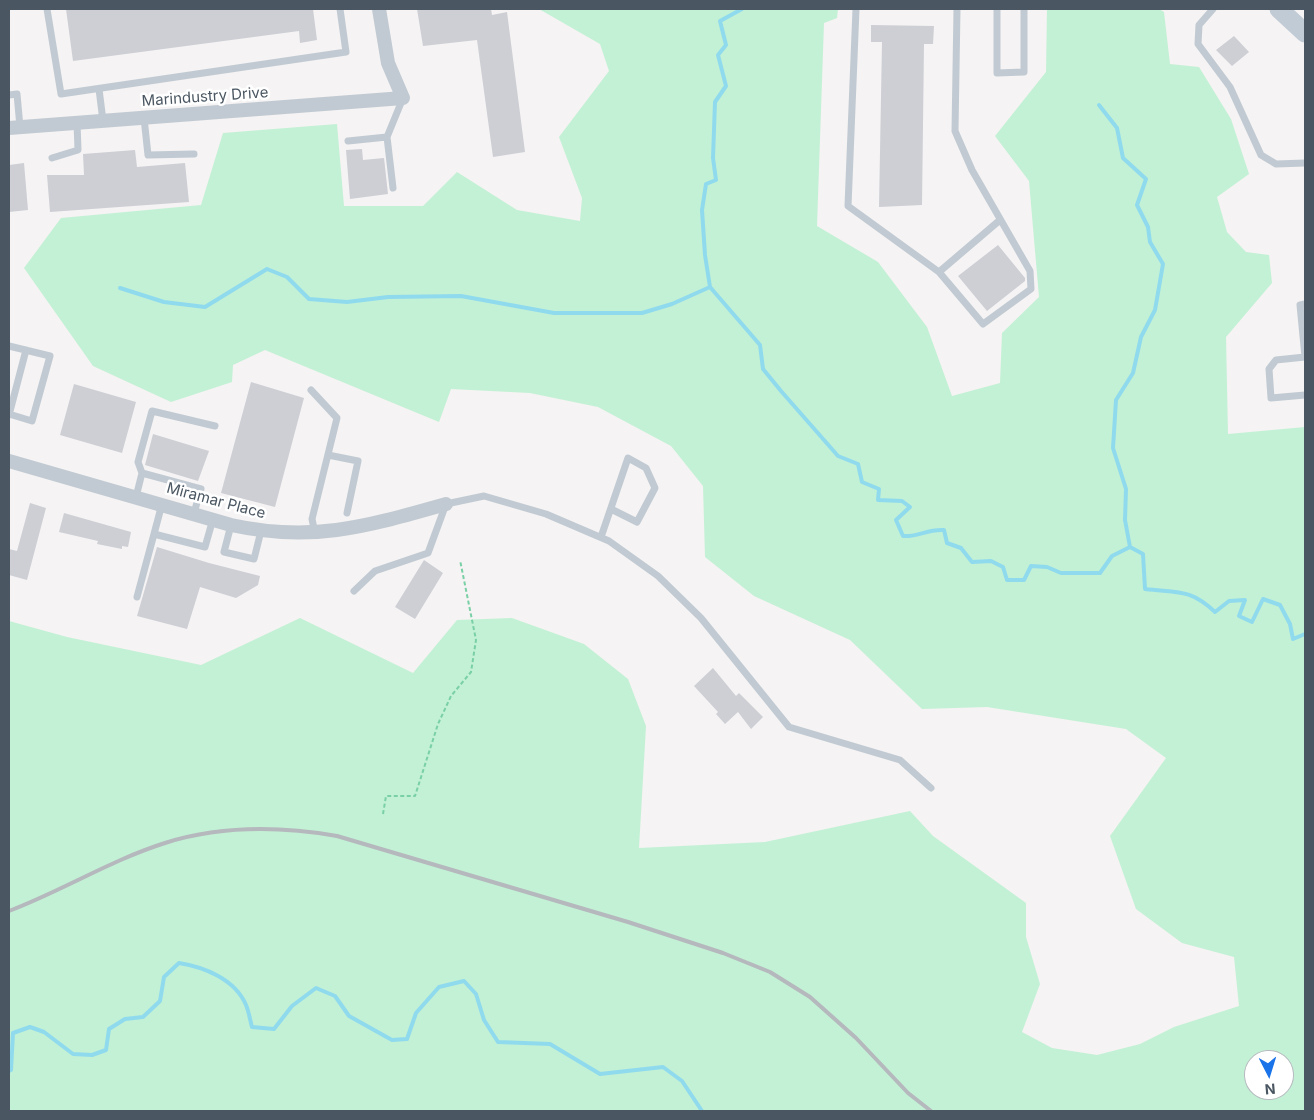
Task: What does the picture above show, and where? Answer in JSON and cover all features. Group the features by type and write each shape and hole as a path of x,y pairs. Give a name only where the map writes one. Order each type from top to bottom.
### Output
{"main road":[{"path":"1279,9 1305,33"}],"street":[{"path":"379,9 388,63 403,98"},
{"name":"Marindustry Drive","path":"14,127 403,98"},
{"name":"Miramar Place","path":"9,461 231,525 261,531 297,534 368,526 446,504"}],"lane":[{"path":"47,9 61,94 346,52 340,9"},
{"path":"856,9 848,206 939,272 983,324 1030,289 1030,271 972,170 955,131 957,9"},
{"path":"997,9 997,72 1024,72 1024,9"},
{"path":"1212,9 1199,25 1198,44 1230,86 1261,155 1276,164 1305,164"},
{"path":"99,89 103,121"},
{"path":"9,95 17,94 14,127"},
{"path":"393,188 387,137 403,98"},
{"path":"144,118 148,155 194,154"},
{"path":"52,158 78,150 78,123"},
{"path":"348,141 387,137"},
{"path":"939,272 1000,220"},
{"path":"1305,304 1300,305 1305,357 1276,360 1269,369 1271,398 1305,395"},
{"path":"9,346 26,350 50,356 32,421 9,414 26,350"},
{"path":"311,390 337,418 312,519 315,533"},
{"path":"136,497 142,473 138,462 152,411 215,426"},
{"path":"328,455 358,461 347,514"},
{"path":"601,537 628,458 646,468 655,488 637,522 611,509"},
{"path":"142,473 201,489 194,513"},
{"path":"354,591 375,571 428,553 446,504 484,496 546,514 601,537 658,576 701,618 789,727 900,760 931,788"},
{"path":"137,597 162,504"},
{"path":"154,534 205,548 213,519"},
{"path":"231,525 224,552 254,559 261,531"}],"path":[{"path":"383,814 386,796 415,796 438,724 452,696 471,672 476,640 460,560"}],"green space":[{"path":"539,9 838,9 837,18 824,23 817,226 878,262 927,327 952,396 1000,383 1002,333 1039,297 1029,181 995,136 1046,72 1047,9 1159,9 1164,12 1170,64 1199,67 1231,119 1249,174 1217,197 1227,232 1246,252 1269,255 1272,283 1226,337 1228,434 1305,427 1305,1111 9,1111 9,621 67,637 201,665 300,618 413,673 457,620 512,618 584,644 628,679 646,726 639,848 765,842 910,811 933,836 1026,903 1026,937 1040,984 1022,1032 1052,1048 1097,1055 1140,1044 1174,1027 1239,1006 1234,957 1182,943 1136,909 1110,836 1166,758 1126,729 987,707 922,709 850,640 754,596 705,557 703,486 671,446 598,407 530,393 451,389 439,422 265,350 233,365 232,382 171,402 93,366 24,268 61,218 201,205 223,133 337,124 344,206 423,206 457,172 517,210 580,221 582,198 559,137 609,71 600,44"}],"building":[{"path":"66,9 313,9 317,40 300,43 299,31 73,61"},
{"path":"417,9 491,9 492,15 507,12 525,152 493,157 477,40 423,46"},
{"path":"871,25 934,26 933,44 924,44 922,205 879,207 882,42 871,42"},
{"path":"1234,36 1249,52 1232,66 1216,50"},
{"path":"362,149 363,160 384,158 388,194 350,199 346,150"},
{"path":"135,150 137,167 185,163 189,202 50,212 47,175 84,175 83,154"},
{"path":"24,163 28,210 9,212 9,165"},
{"path":"998,245 1025,278 1025,281 987,311 958,276"},
{"path":"251,382 304,398 275,507 221,493"},
{"path":"74,384 136,402 122,453 60,435"},
{"path":"153,434 209,451 198,481 145,465"},
{"path":"30,503 46,508 27,580 9,575 9,549 17,551"},
{"path":"64,513 131,532 128,547 122,546 122,549 97,544 98,541 59,532"},
{"path":"157,547 260,576 258,585 236,598 200,587 187,629 137,616"},
{"path":"424,560 443,573 415,619 395,607"},
{"path":"713,668 736,696 739,693 763,717 751,729 738,712 725,724 716,714 718,712 694,686"}],"waterway":[{"path":"742,9 720,21 726,45 718,55 726,86 715,102 713,158 716,180 706,184 702,210 705,255 710,287 760,345 763,369 838,456 858,464 862,482 879,489 878,500 902,501 910,507 896,520 903,536 944,530 947,543 961,548 972,562 991,561 1003,567 1007,580 1024,580 1031,566 1047,567 1061,573 1100,573 1112,556 1130,547 1143,554 1145,589 1190,595 1206,604 1215,612 1229,601 1245,600 1239,616 1252,622 1263,599 1280,605 1290,624 1293,639 1305,634"},
{"path":"1099,105 1117,128 1123,158 1146,179 1137,205 1148,227 1150,242 1163,264 1155,310 1141,337 1133,373 1116,400 1113,448 1126,489 1125,520 1130,547"},
{"path":"120,288 164,302 205,307 267,269 287,277 309,299 347,302 388,297 461,296 554,313 642,313 672,304 710,287"},
{"path":"9,1071 11,1070 13,1033 30,1027 44,1032 73,1054 92,1055 106,1050 109,1029 125,1019 143,1017 160,1001 164,977 179,963 208,971 227,981 241,996 246,1005 252,1027 274,1029 292,1006 316,988 335,996 349,1016 392,1040 407,1039 416,1013 439,987 464,981 476,994 484,1020 498,1042 550,1044 600,1074 663,1067 682,1081 702,1111"}],"railway":[{"path":"9,911 125,858 186,837 229,830 251,829 294,830 337,836 628,922 723,953 770,972 810,997 856,1038 908,1093 931,1111"}]}
